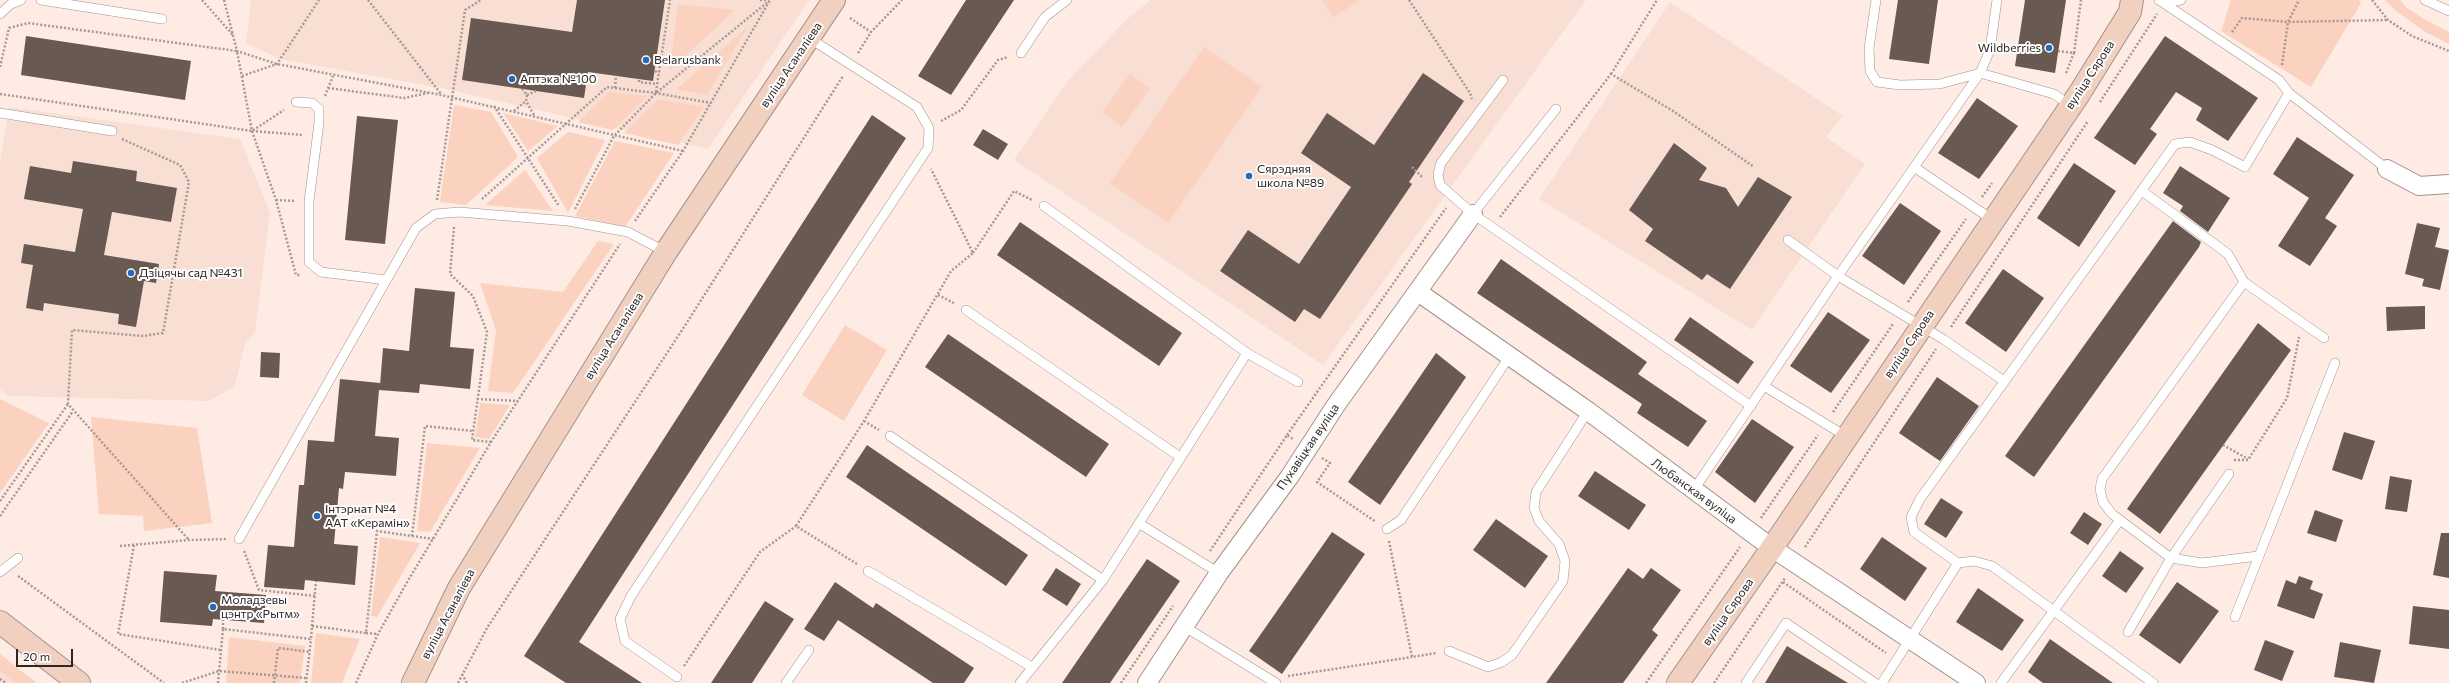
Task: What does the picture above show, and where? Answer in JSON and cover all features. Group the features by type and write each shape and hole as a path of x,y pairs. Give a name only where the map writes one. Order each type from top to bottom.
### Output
{"main road":[{"name":"вуліца Асаналіева","path":"412,683 460,588 666,252 834,0"},
{"name":"вуліца Сярова","path":"1678,683 1772,548 1994,220 2063,100 2130,12 2132,0"},
{"path":"0,622 79,683"}],"street":[{"path":"2387,169 2419,186 2449,184"},
{"name":"Пухавіцкая вуліца","path":"1148,683 1219,573 1308,448 1336,405 1473,214"},
{"name":"Любанская вуліца","path":"1418,292 1588,412 1693,492 1772,548 1976,683"}],"lane":[{"path":"0,14 11,4 21,0"},
{"path":"41,0 162,19"},
{"path":"1021,53 1045,17 1067,0"},
{"path":"1876,0 1869,48 1870,71 1877,82 1900,85 1940,84 1980,73 2063,100"},
{"path":"1693,492 1838,276 1980,73 1990,50 1997,0"},
{"path":"2162,1 2180,0"},
{"path":"2425,0 2449,11"},
{"path":"2162,1 2279,80 2289,94 2387,169"},
{"path":"677,677 625,641 620,619 631,596 928,148 929,128 917,107 809,38"},
{"path":"1503,80 1441,163 1438,174 1440,185 1473,214 1750,406"},
{"path":"2153,683 2055,610 1992,566 1974,561 1958,563 1914,532 1912,517 1920,499 2175,144 2190,142 2212,150 2245,167 2289,94"},
{"path":"296,102 312,103 319,109 309,201 309,262 321,272 386,280"},
{"path":"1473,214 1556,109"},
{"path":"0,113 112,132"},
{"path":"1914,167 1994,220"},
{"path":"2142,191 2228,254 2244,282 2324,338"},
{"path":"1044,206 1247,353 1298,382"},
{"path":"239,539 416,228 435,214 455,212 568,221 586,228 628,232 666,252"},
{"path":"1788,240 1838,276 1943,339 2004,382"},
{"path":"2244,282 2102,479 2100,489 2103,502 2120,520 2171,558 2202,563 2258,556"},
{"path":"966,310 1180,457"},
{"path":"1020,683 1103,580 1140,524 1180,457 1247,353"},
{"path":"1387,529 1401,520 1510,357"},
{"path":"2235,617 2335,363"},
{"path":"1764,386 1847,437"},
{"path":"1449,651 1488,667 1502,662 1512,655 1563,581 1565,561 1559,544 1539,521 1534,508 1536,492 1588,412"},
{"path":"890,436 1103,580"},
{"path":"2128,632 2171,558 2229,474"},
{"path":"2000,683 2120,520"},
{"path":"1140,524 1219,573"},
{"path":"3,569 18,558"},
{"path":"1882,683 1958,563"},
{"path":"868,571 1032,667"},
{"path":"1746,683 1786,623 1875,683"},
{"path":"1185,627 1271,682"},
{"path":"786,683 809,650"}],"path":[{"path":"202,0 233,35"},
{"path":"224,0 237,51 252,131 276,200 296,275 321,272"},
{"path":"242,76 277,64 319,0"},
{"path":"368,0 441,95"},
{"path":"435,214 450,97 464,10 481,0"},
{"path":"656,93 670,0"},
{"path":"760,0 769,0"},
{"path":"493,106 568,221 614,136 656,93 769,0"},
{"path":"634,223 683,151 769,0"},
{"path":"458,683 487,628 691,318 850,64 872,32 902,0"},
{"path":"1409,0 1470,93 1470,105"},
{"path":"1492,227 1611,74 1657,0"},
{"path":"2063,100 2062,83 2074,53 2081,0"},
{"path":"2279,80 2288,22 2299,0"},
{"path":"2372,0 2388,20 2412,36 2449,51"},
{"path":"2097,107 2162,1"},
{"path":"850,18 872,32"},
{"path":"2224,44 2242,18 2288,22 2388,20"},
{"path":"0,68 9,28 28,23 237,51 277,64 493,106 614,136 683,151"},
{"path":"2058,51 2074,53"},
{"path":"929,128 961,110 998,60 1021,53"},
{"path":"654,72 659,73"},
{"path":"1611,74 1673,111 1754,167"},
{"path":"319,109 333,76"},
{"path":"615,88 616,76"},
{"path":"641,81 657,84"},
{"path":"467,213 607,87 656,93 711,104"},
{"path":"328,88 404,98 430,93"},
{"path":"522,88 527,94 526,101 534,116"},
{"path":"527,94 536,91"},
{"path":"0,94 252,131 317,136"},
{"path":"514,111 526,101"},
{"path":"252,131 296,102"},
{"path":"1714,683 2088,120"},
{"path":"0,501 68,404 72,330 143,336 164,333 189,182 180,165 115,136 112,132"},
{"path":"924,154 972,253"},
{"path":"1412,167 1422,177 1427,171"},
{"path":"1646,683 1751,533 1900,312 1992,182"},
{"path":"677,677 760,552 796,526 864,421 952,271 972,253 1014,191 1044,206"},
{"path":"276,200 309,201"},
{"path":"1202,563 1287,435 1450,202"},
{"path":"455,212 450,274 473,296 487,332 472,440 491,442"},
{"path":"356,683 378,634 491,442 622,240"},
{"path":"2248,460 2287,398 2302,323"},
{"path":"477,399 518,401"},
{"path":"68,404 189,540"},
{"path":"0,516 73,411"},
{"path":"412,536 425,426 473,431"},
{"path":"1287,435 1330,463 1318,482 1387,529 1412,657"},
{"path":"2223,444 2248,460"},
{"path":"2228,460 2248,460"},
{"path":"796,526 868,571"},
{"path":"366,633 377,531 434,539"},
{"path":"120,546 189,540 239,539 259,590 315,596"},
{"path":"134,545 118,634 221,650"},
{"path":"3,569 164,683"},
{"path":"306,683 316,581"},
{"path":"1782,582 1896,660"},
{"path":"1121,683 1176,601"},
{"path":"218,683 224,620"},
{"path":"312,626 378,634"},
{"path":"223,629 311,639"},
{"path":"274,683 278,648 310,652"},
{"path":"1271,682 1449,651"},
{"path":"182,683 219,671 306,678"},
{"path":"462,674 467,683"},
{"path":"0,679 6,683"}],"shaded area":[{"path":"251,0 809,0 708,149 446,89 280,59 246,43"},
{"name":"Сярэдняя школа №89","path":"1151,0 1586,0 1323,365 1014,160 1065,84 1128,18"},
{"path":"1322,0 1360,0 1334,17"},
{"path":"2231,0 2359,0 2361,3 2311,87 2221,31"},
{"path":"2385,0 2400,0 2407,8 2449,32 2449,44 2425,32 2396,11"},
{"path":"1670,2 1843,116 1826,137 1865,164 1752,330 1539,199"},
{"path":"678,4 735,10 670,70"},
{"path":"749,25 707,95 676,90"},
{"path":"1204,47 1262,87 1168,223 1110,183"},
{"path":"1130,74 1150,88 1122,127 1102,112"},
{"path":"609,92 647,96 613,130 578,122"},
{"path":"658,99 704,107 678,145 624,133"},
{"path":"454,105 491,112 518,157 466,205 440,202"},
{"name":"Дзіцячы сад №431","path":"9,107 240,139 270,213 255,333 245,343 235,386 209,401 10,396 0,390 0,160"},
{"path":"503,113 558,126 528,151"},
{"path":"568,132 605,140 568,213 537,158"},
{"path":"615,141 674,153 625,227 575,216"},
{"path":"525,170 553,211 485,205"},
{"path":"598,241 614,244 513,393 488,391 496,330 480,283 563,292"},
{"path":"845,325 887,350 844,421 802,395"},
{"path":"0,399 49,423 0,493"},
{"path":"480,403 510,405 489,439 475,437"},
{"path":"91,417 197,428 212,523 144,531 143,516 99,514"},
{"path":"427,443 480,448 430,532 417,531"},
{"path":"380,537 420,543 377,617 371,616"},
{"path":"316,633 360,639 342,683 311,683"},
{"path":"229,637 305,646 300,683 226,683"},
{"path":"0,654 37,683 0,683"},
{"path":"0,654 37,683 16,683 0,671"}],"building":[{"path":"577,0 665,0 653,81 588,72 584,98 462,80 471,18 572,32"},
{"path":"966,0 1014,0 951,95 918,76"},
{"path":"1898,0 1938,0 1929,64 1889,59"},
{"path":"2025,0 2066,0 2055,73 2015,66"},
{"path":"26,36 191,61 185,100 21,75"},
{"path":"2165,36 2258,98 2228,141 2196,120 2202,108 2176,92 2150,129 2157,134 2135,165 2094,138"},
{"path":"1423,73 1464,101 1409,182 1412,184 1320,319 1304,309 1295,322 1220,271 1248,230 1299,264 1351,187 1301,153 1327,113 1374,145"},
{"path":"1977,98 2018,126 1979,179 1938,153"},
{"path":"872,115 906,138 579,642 642,683 566,683 524,656"},
{"path":"357,116 398,120 385,244 345,240"},
{"path":"983,129 1008,144 998,160 973,145"},
{"path":"2297,137 2354,175 2325,218 2337,226 2310,266 2278,246 2309,198 2273,174"},
{"path":"1674,143 1707,168 1699,180 1726,188 1738,207 1758,177 1792,197 1730,289 1707,274 1702,280 1645,241 1653,229 1629,210"},
{"path":"73,161 137,171 136,181 177,188 171,222 112,212 104,255 159,264 156,283 144,281 136,327 118,324 119,314 44,303 43,311 26,308 33,265 21,263 24,244 75,252 83,209 24,199 30,166 71,173"},
{"path":"2074,163 2116,191 2079,247 2037,218"},
{"path":"2180,166 2230,198 2208,232 2180,211 2183,206 2163,193"},
{"path":"1900,203 1941,231 1904,285 1862,256"},
{"path":"2173,221 2201,242 2199,247 2034,477 2005,456"},
{"path":"1020,222 1182,333 1159,366 997,255"},
{"path":"2417,223 2440,228 2435,247 2449,250 2440,290 2422,286 2424,279 2405,274"},
{"path":"1501,259 1647,362 1638,374 1707,421 1688,447 1637,413 1642,404 1477,293"},
{"path":"2003,269 2044,298 2006,352 1965,323"},
{"path":"415,288 455,292 450,347 474,349 470,389 420,384 419,393 379,390 375,436 399,438 396,476 345,472 343,489 339,488 334,544 358,546 355,585 305,580 304,590 264,587 268,545 294,547 299,485 304,485 308,440 334,442 340,379 380,383 380,385 383,348 409,351"},
{"path":"2425,306 2425,329 2387,331 2386,307"},
{"path":"1828,312 1870,340 1831,393 1790,366"},
{"path":"1690,317 1754,362 1738,384 1674,340"},
{"path":"2258,323 2291,350 2160,534 2127,509"},
{"path":"948,334 1109,444 1086,477 925,367"},
{"path":"261,352 280,353 279,378 260,377"},
{"path":"1436,353 1466,377 1380,505 1348,482"},
{"path":"1937,377 1979,406 1940,461 1899,433"},
{"path":"1752,419 1794,447 1755,503 1715,472"},
{"path":"2344,432 2375,441 2362,480 2332,470"},
{"path":"867,445 1028,555 1006,586 846,477"},
{"path":"1595,471 1646,505 1629,530 1578,496"},
{"path":"2390,476 2412,480 2407,512 2385,509"},
{"path":"1941,498 1963,512 1946,538 1924,524"},
{"path":"2315,510 2343,520 2336,542 2307,533"},
{"path":"2084,512 2102,524 2088,545 2070,533"},
{"path":"1496,519 1548,556 1525,588 1473,550"},
{"path":"1332,532 1365,554 1282,674 1249,651"},
{"path":"2441,533 2449,533 2449,578 2433,575"},
{"path":"1882,537 1927,568 1905,601 1860,569"},
{"path":"2120,551 2144,568 2126,593 2102,576"},
{"path":"1147,559 1180,581 1110,683 1062,683"},
{"path":"1056,568 1081,584 1067,606 1042,590"},
{"path":"1628,568 1643,579 1651,568 1681,590 1652,630 1658,635 1623,683 1546,683"},
{"name":"Моладзевы цэнтр «Рытм»","path":"164,571 217,575 215,591 266,595 264,623 213,619 212,626 160,622"},
{"path":"2299,576 2313,581 2310,589 2323,594 2314,619 2277,606 2286,580 2296,584"},
{"path":"835,582 873,608 876,603 974,668 964,683 933,683 838,620 824,641 804,629"},
{"path":"2177,582 2219,611 2180,664 2139,635"},
{"path":"1978,588 2024,620 2002,651 1956,622"},
{"path":"765,601 794,619 752,683 711,683"},
{"path":"2413,606 2449,610 2449,649 2409,644"},
{"path":"2050,639 2113,683 2043,683 2028,672"},
{"path":"2265,640 2294,651 2282,681 2254,670"},
{"path":"2340,642 2381,650 2374,683 2334,677"},
{"path":"1787,646 1848,683 1765,683"}],"place":[{"name":"Wildberries","path":"2049,48"},
{"name":"Belarusbank","path":"646,60"},
{"name":"Аптэка №100","path":"512,79"},
{"name":"Сярэдняя школа №89","path":"1249,176"},
{"name":"Дзіцячы сад №431","path":"131,273"},
{"name":"Інтэрнат №4 ААТ «Керамін»","path":"317,516"},
{"name":"Моладзевы цэнтр «Рытм»","path":"213,607"}]}
